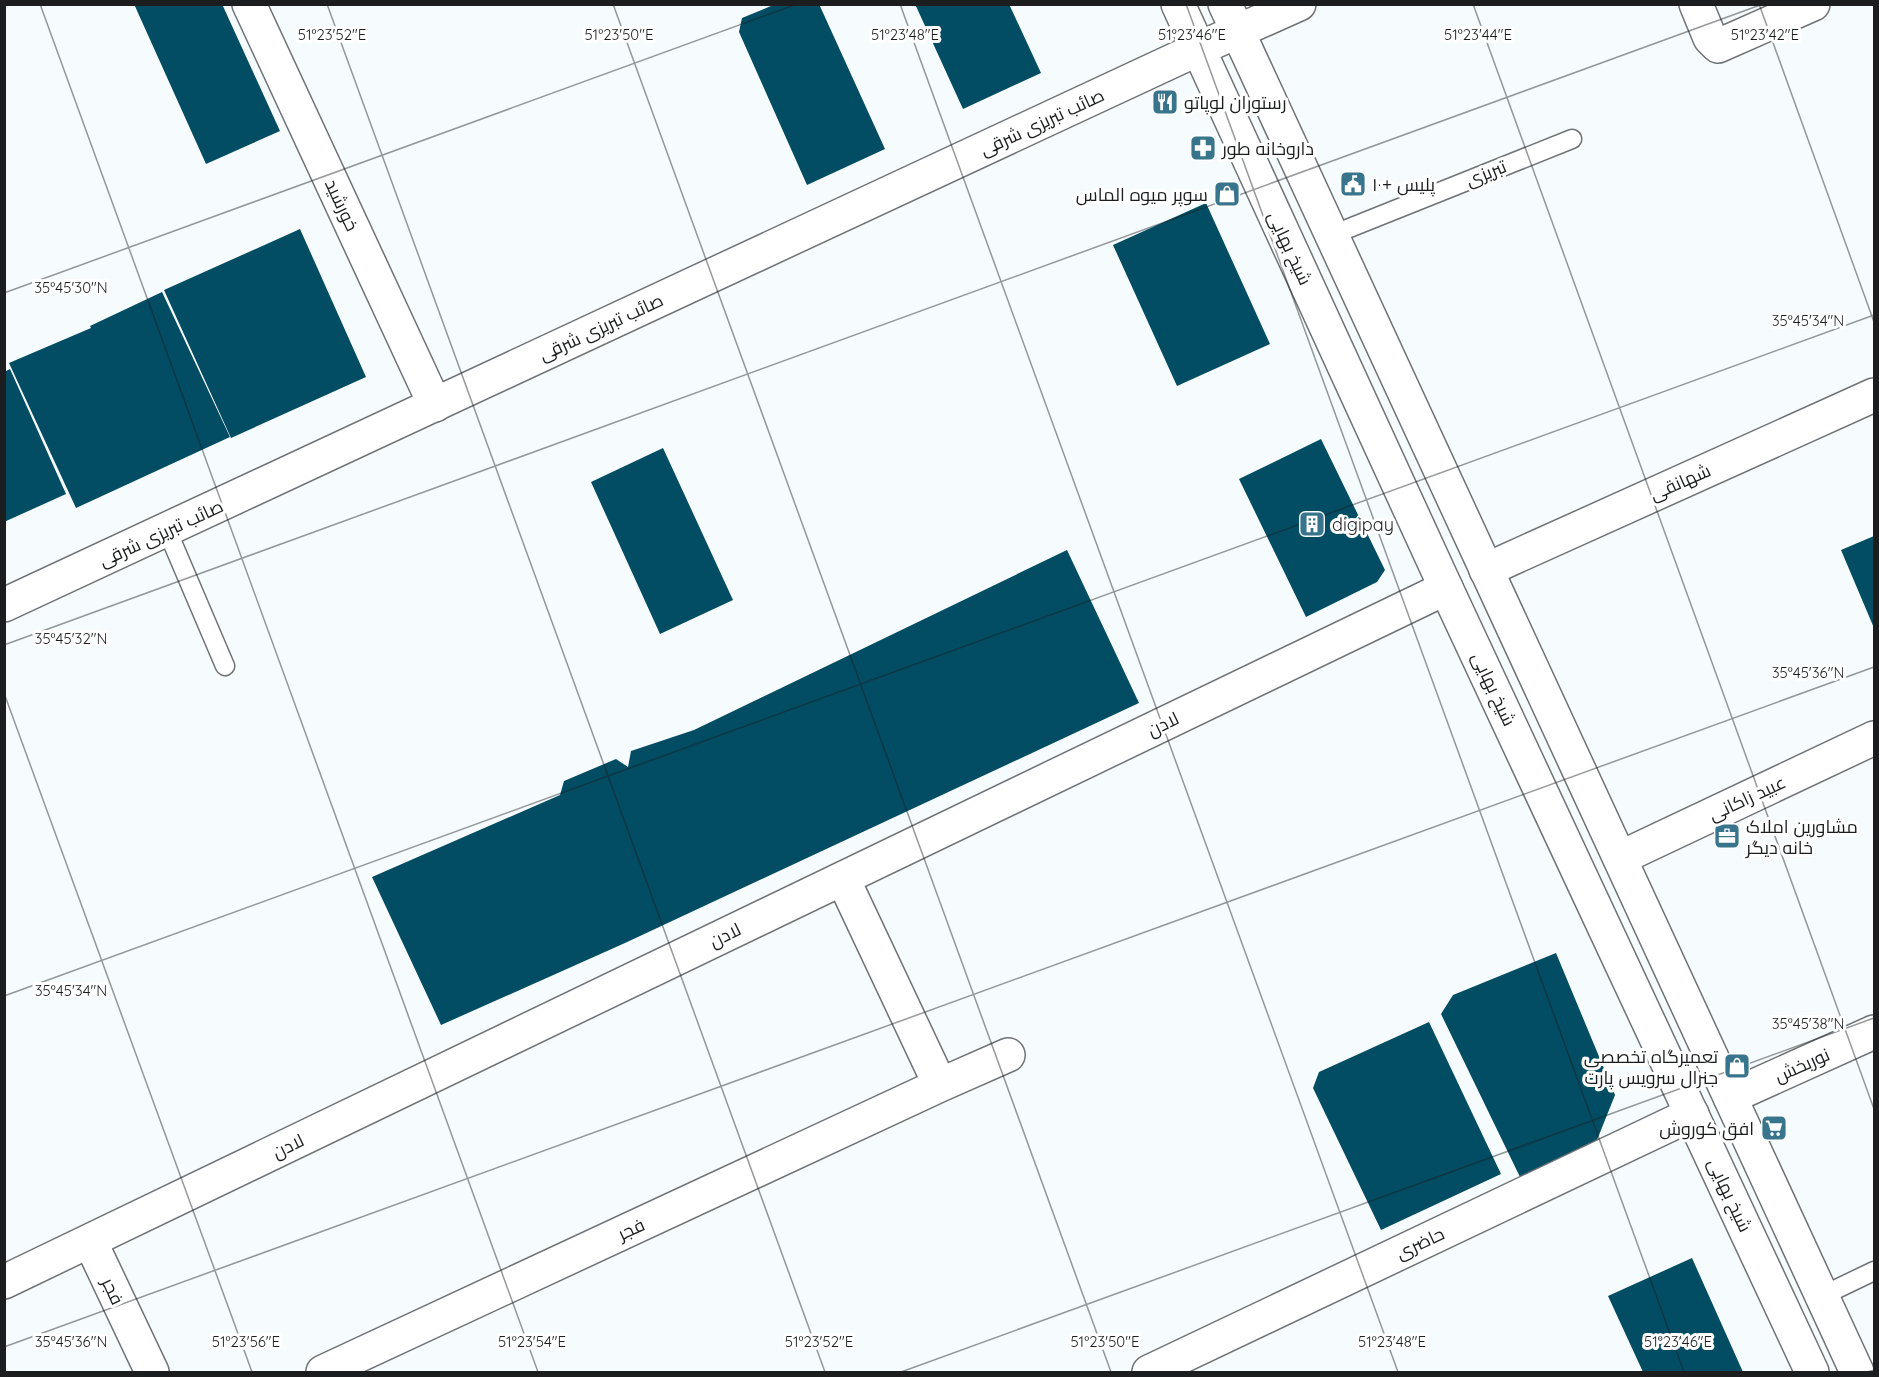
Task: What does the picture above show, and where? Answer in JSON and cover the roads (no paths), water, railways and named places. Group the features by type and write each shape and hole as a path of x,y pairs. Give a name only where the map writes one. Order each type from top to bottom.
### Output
{"street":[{"name":"خورشید","path":"249,4 435,405"},
{"name":"شیخ بهایی","path":"1178,4 1446,588 1812,1372"},
{"name":"صائب تبریزی شرقی","path":"4,605 1198,49 1232,18 1299,4"},
{"path":"1696,4 1710,38 1718,46 1813,4"},
{"path":"1232,18 1857,1372"},
{"name":"شهانقی","path":"1486,570 1875,395"},
{"name":"لادن","path":"4,1282 1446,588"},
{"name":"عبید زاکانی","path":"1620,858 1875,738"},
{"path":"843,879 939,1085"},
{"name":"نوربخش","path":"1730,1097 1875,1032"},
{"name":"فجر","path":"323,1372 1008,1055"},
{"name":"حاضری","path":"1149,1372 1692,1114"},
{"name":"فجر","path":"90,1241 153,1372"}],"lane":[{"name":"تبریزی","path":"1332,235 1572,139"},
{"path":"167,530 225,666"},
{"path":"1822,1296 1875,1270"}],"place":[{"name":"رستوران لوپاتو","path":"1165,102"},
{"name":"داروخانه طور","path":"1203,148"},
{"name":"پلیس +۱۰","path":"1353,184"},
{"name":"سوپر میوه الماس","path":"1227,194"},
{"name":"digipay","path":"1312,524"},
{"name":"مشاورین املاک خانه دیگر","path":"1727,836"},
{"name":"تعمیرگاه تخصصی جنرال سرویس پارت","path":"1737,1066"},
{"name":"افق کوروش","path":"1774,1128"}]}
